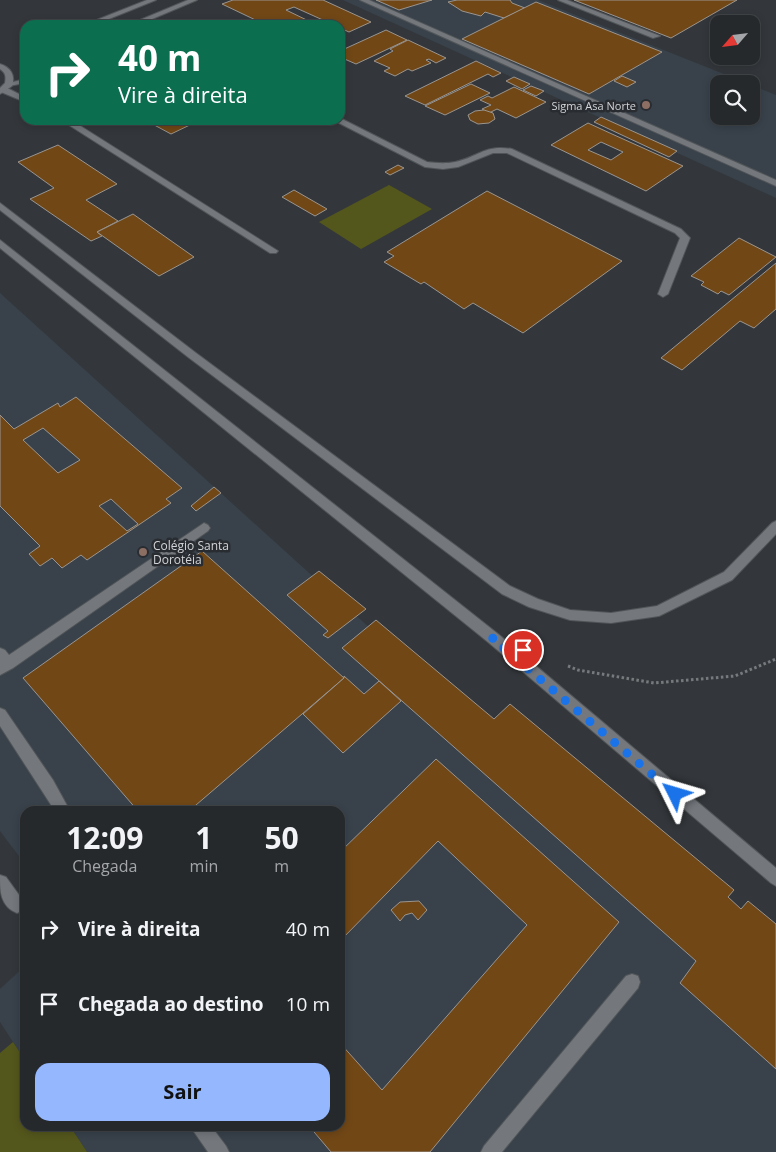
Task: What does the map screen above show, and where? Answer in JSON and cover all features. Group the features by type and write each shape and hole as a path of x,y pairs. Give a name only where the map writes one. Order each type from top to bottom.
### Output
{"street":[{"path":"101,20 153,0"},
{"path":"145,20 194,0"},
{"path":"363,0 776,183"},
{"path":"561,0 656,36"},
{"path":"0,66 8,70 11,76 5,88"},
{"path":"5,88 20,83"},
{"path":"5,88 20,97"},
{"path":"345,123 425,164 443,166 458,164 492,150 509,151 678,231 685,238 663,294"},
{"path":"73,125 274,251"},
{"path":"0,206 192,356 506,590 534,603 570,615 611,618 659,611 728,576 776,526"},
{"path":"0,243 485,632 776,878"},
{"path":"3,662 204,528"},
{"path":"0,714 48,784 60,806"},
{"path":"0,883 20,904"},
{"path":"490,1152 632,982"},
{"path":"203,1131 220,1152"}],"path":[{"path":"562,664 578,670 654,684 735,676 776,659"}],"shaded area":[{"name":"Sigma Asa Norte","path":"343,0 538,0 726,75 710,75 710,125 760,125 760,89 776,95 776,198"},
{"path":"389,185 432,209 361,249 319,222"},
{"name":"Colégio Santa Dorotéia","path":"0,293 776,996 776,1152 87,1152 73,1131 345,1131 345,806 20,806 20,857 0,831"},
{"path":"20,971 20,1052 0,1022 0,989"},
{"path":"13,1042 20,1052 20,1131 73,1131 87,1152 0,1152 0,1053"}],"building":[{"path":"233,0 323,0 371,22 349,32 345,30 345,20 323,20 294,7 286,10 307,20 256,20 222,4"},
{"path":"376,0 432,0 399,10"},
{"path":"457,0 510,0 512,3 525,8 504,18 485,12 481,16 462,11 448,2"},
{"path":"574,0 737,0 671,38"},
{"path":"536,2 662,52 589,94 462,39"},
{"path":"386,30 407,40 356,64 345,59 345,49"},
{"path":"408,40 446,58 436,63 429,59 426,60 431,63 412,71 408,69 395,76 384,71 390,68 374,61 393,51 390,49"},
{"path":"476,61 501,73 493,77 488,74 425,105 405,96"},
{"path":"622,76 636,82 627,87 614,81"},
{"path":"514,77 530,84 522,89 506,81"},
{"path":"471,84 490,93 445,115 425,106"},
{"path":"531,86 544,91 536,96 523,90"},
{"path":"514,87 546,102 516,118 497,109 489,113 482,109 491,105 480,100 488,96 492,98"},
{"path":"484,110 493,113 495,119 489,123 478,124 470,120 468,115 475,111"},
{"path":"601,117 677,151 669,157 594,122"},
{"path":"588,123 683,166 646,191 551,145","holes":["601,142 623,152 611,160 588,150"]},
{"path":"154,125 190,125 171,134"},
{"path":"58,145 117,184 86,200 118,221 97,232 102,236 91,241 30,199 54,188 18,162"},
{"path":"398,165 404,168 390,175 385,172"},
{"path":"294,190 327,209 315,216 282,197"},
{"path":"487,191 622,261 523,333 473,303 464,309 424,282 421,284 384,262 394,256 387,252"},
{"path":"133,214 194,257 159,276 97,232"},
{"path":"739,238 776,257 729,295 721,291 718,294 701,285 704,282 691,276"},
{"path":"776,263 776,309 754,328 740,321 682,370 661,358"},
{"path":"76,397 182,488 166,499 171,503 87,560 81,555 62,568 52,558 40,566 29,554 40,546 0,506 0,415 14,429 58,403 60,407","holes":["43,428 80,460 58,473 23,440","111,499 138,524 127,531 99,506"]},
{"path":"214,487 221,493 196,511 191,506"},
{"path":"202,551 344,678 195,806 134,806 23,678"},
{"path":"319,571 366,609 328,638 323,635 328,631 287,595"},
{"path":"376,620 494,719 510,704 734,890 728,897 741,909 748,901 776,924 776,1069 680,983 696,961 342,648"},
{"path":"344,676 364,694 379,681 401,701 343,753 303,714"},
{"path":"436,759 619,922 430,1152 331,1152 313,1131 345,1131 345,1049 382,1090 527,925 438,841 345,936 345,847"},
{"path":"419,901 427,910 418,920 412,913 405,915 400,921 391,910 400,902"}],"place":[{"name":"Sigma Asa Norte","path":"646,105"},
{"name":"Colégio Santa Dorotéia","path":"143,552"}],"route":[{"path":"523,650 492,638 675,794"}]}
